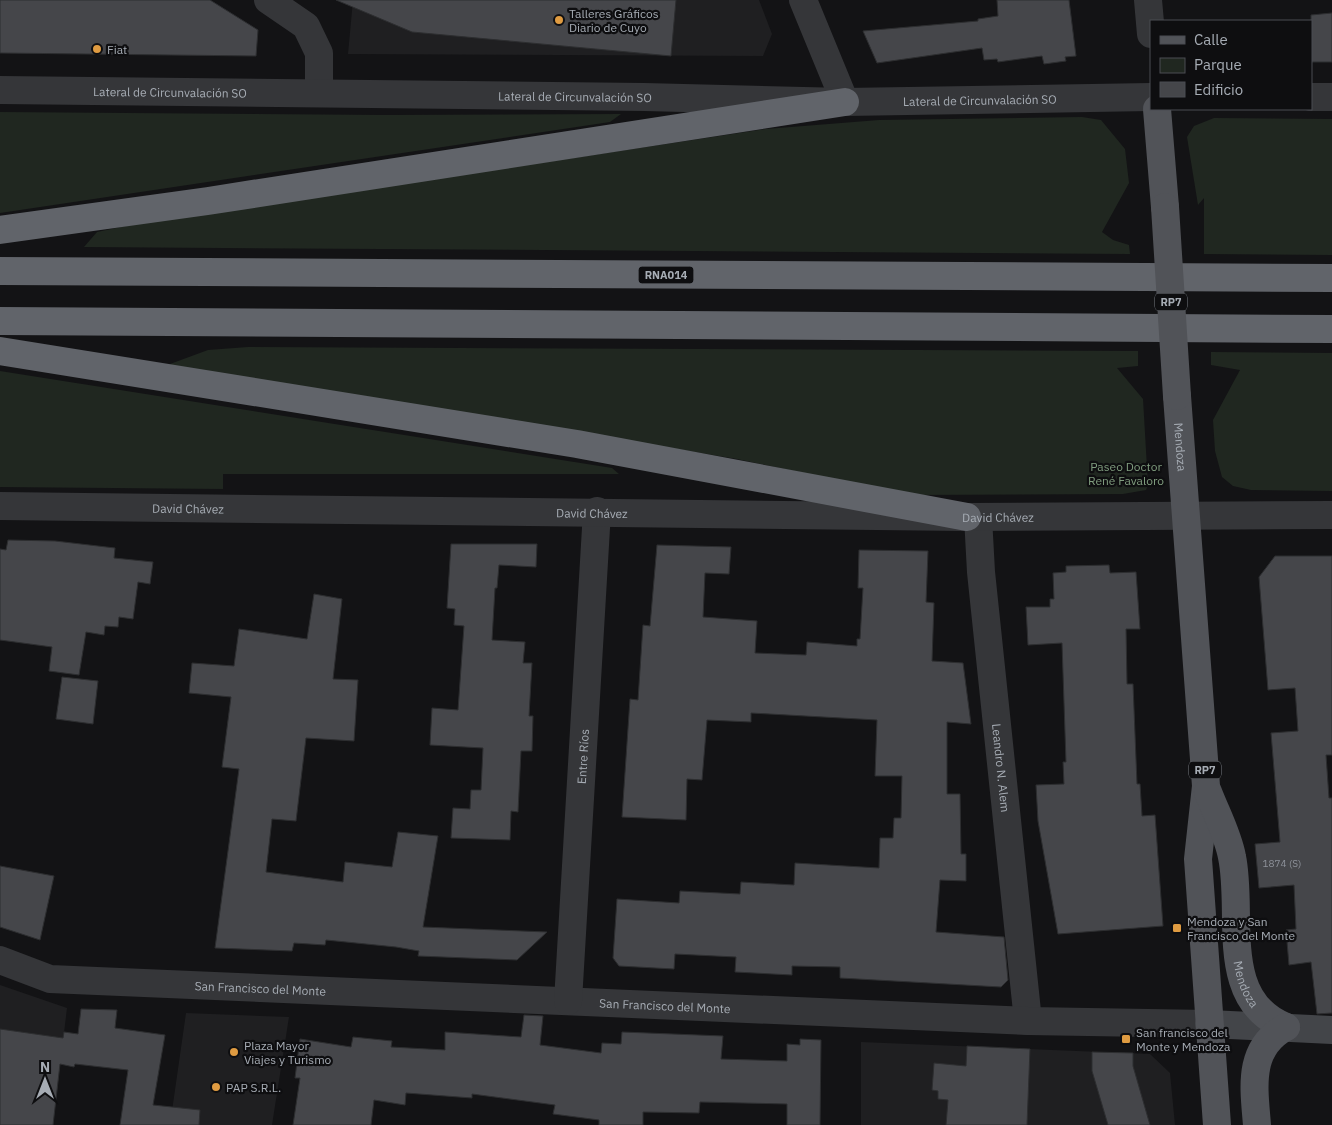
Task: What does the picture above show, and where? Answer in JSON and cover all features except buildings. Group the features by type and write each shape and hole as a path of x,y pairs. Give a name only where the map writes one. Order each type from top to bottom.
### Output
{"highway":[{"path":"0,230 227,198 845,102"},
{"name":"RNA014","path":"0,270 1332,278"},
{"path":"0,321 1332,329"},
{"path":"0,351 568,442 973,517"}],"main road":[{"name":"Mendoza","path":"1157,110 1176,396 1206,786 1198,859 1217,1125"},
{"name":"Mendoza","path":"1206,786 1232,857 1239,963 1244,986 1252,1001 1263,1014 1286,1027"},
{"name":"San Francisco del Monte","path":"1209,1024 1332,1030"},
{"path":"1257,1125 1254,1084 1256,1063 1265,1044 1286,1027"}],"street":[{"path":"268,0 306,26 319,53 319,92"},
{"path":"803,0 845,102"},
{"path":"1148,0 1150,23"},
{"name":"Lateral de Circunvalación SO","path":"0,90 644,96 845,102 1150,97"},
{"path":"1312,97 1332,97"},
{"name":"David Chávez","path":"0,506 597,511 973,517 1332,515"},
{"name":"Entre Ríos","path":"568,1001 597,511"},
{"name":"Leandro N. Alem","path":"973,517 981,572 1028,1021"},
{"name":"San Francisco del Monte","path":"0,960 50,979 1028,1021 1209,1024"}],"shaded area":[{"name":"Talleres Gráficos Diario de Cuyo","path":"353,0 759,0 772,34 763,56 348,54"},
{"path":"0,985 67,1008 53,1125 0,1125"},
{"path":"186,1013 289,1017 272,1125 170,1125"},
{"path":"861,1042 1150,1054 1170,1073 1175,1125 861,1125"}],"green space":[{"path":"0,112 385,115 621,114 610,122 0,213"},
{"path":"1082,117 1101,120 1125,149 1129,183 1102,232 1113,240 1129,245 1130,254 84,247 97,232 140,223 766,129 879,120"},
{"path":"1214,118 1332,119 1332,255 1204,254 1204,198 1198,205 1187,137 1194,126"},
{"name":"Paseo Doctor René Favaloro","path":"248,347 1138,351 1138,366 1117,368 1143,399 1148,485 1146,490 1123,494 908,495 737,459 171,366 170,364 208,350"},
{"path":"1211,352 1332,353 1332,491 1251,490 1233,486 1222,477 1215,451 1213,420 1240,370 1211,365"},
{"path":"0,371 612,468 619,474 223,474 223,489 0,487"}],"place":[{"name":"Talleres Gráficos Diario de Cuyo","path":"559,20"},
{"name":"Fiat","path":"97,49"},
{"name":"Mendoza y San Francisco del Monte","path":"1177,928"},
{"name":"San francisco del Monte y Mendoza","path":"1126,1039"},
{"name":"Plaza Mayor Viajes y Turismo","path":"234,1052"},
{"name":"PAP S.R.L.","path":"216,1087"}]}
